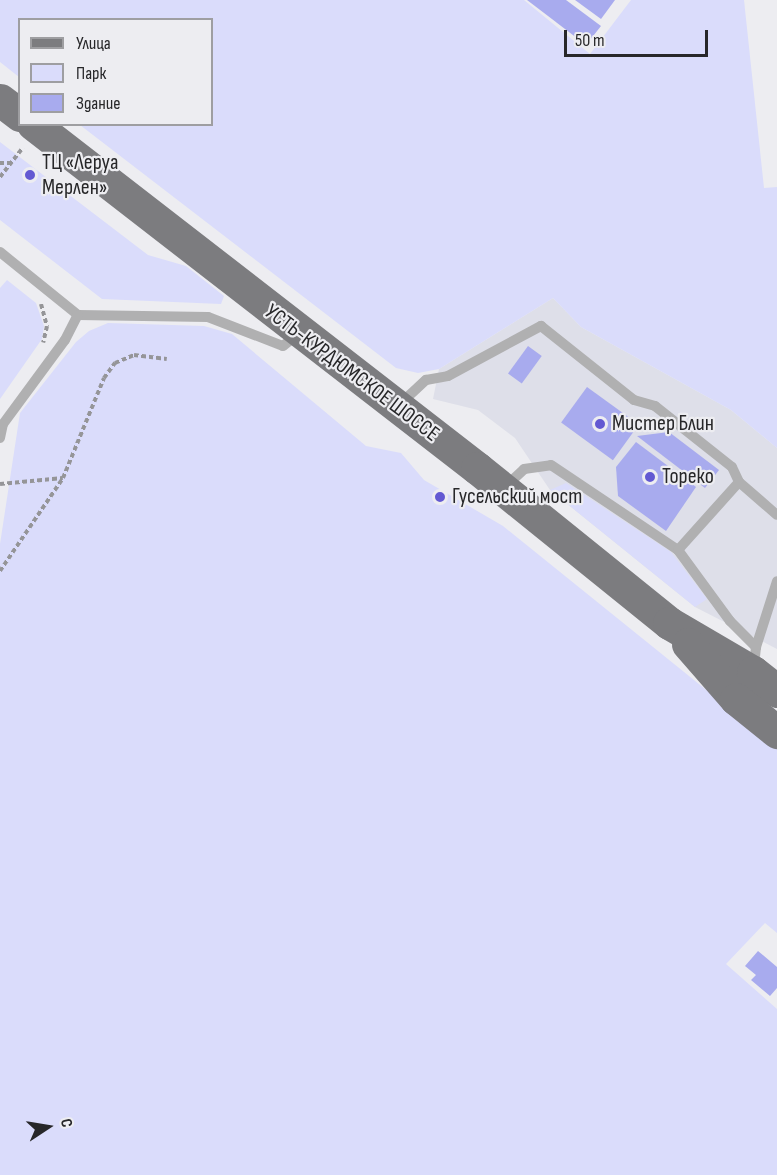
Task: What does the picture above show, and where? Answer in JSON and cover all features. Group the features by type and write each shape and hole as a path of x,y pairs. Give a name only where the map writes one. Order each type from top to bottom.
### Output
{"main road":[{"name":"УСТЬ-КУРДЮМСКОЕ ШОССЕ","path":"0,100 18,114"},
{"name":"УСТЬ-КУРДЮМСКОЕ ШОССЕ","path":"34,126 299,334 398,406 669,623 736,699 777,732"},
{"name":"УСТЬ-КУРДЮМСКОЕ ШОССЕ","path":"669,623 762,670"}],"lane":[{"path":"0,252 78,315 208,317 283,346 299,334"},
{"path":"0,438 3,424 65,340 78,315"},
{"path":"398,406 426,380 448,376 541,326 634,400 655,406 732,467 739,482 777,515"},
{"path":"503,489 524,469 551,465 678,550 730,621 762,670"},
{"path":"678,550 739,482"},
{"path":"762,670 777,581"}],"path":[{"path":"0,177 12,162 29,126"},
{"path":"0,163 12,162"},
{"path":"39,302 47,326 41,347"},
{"path":"0,572 63,478 104,378 115,363 134,355 167,359"},
{"path":"0,484 63,478"}],"shaded area":[{"path":"553,298 581,327 731,410 777,448 777,649 695,607 550,490 515,438 478,410 433,399 439,369"}],"green space":[{"path":"0,0 524,0 590,54 631,0 744,0 764,188 777,187 777,448 731,410 581,327 553,298 439,369 418,373 396,368 81,126 213,126 213,18 18,18 18,76 0,62"},
{"path":"0,142 148,255 186,266 224,296 221,304 102,299 0,220"},
{"path":"7,280 36,303 44,326 42,339 0,399 0,288"},
{"path":"108,323 204,326 232,334 366,446 401,453 424,480 503,526 777,747 777,933 765,923 726,964 777,1009 777,1175 0,1175 0,544 20,413 76,342 89,331"},
{"path":"566,483 671,552 707,599 695,607 550,490"}],"building":[{"path":"527,0 566,0 601,26 586,45"},
{"path":"575,0 615,0 601,19"},
{"path":"528,346 542,356 522,383 508,374"},
{"name":"Мистер Блин","path":"587,387 639,425 613,460 561,423"},
{"path":"669,432 719,470 705,488 637,436"},
{"name":"Тореко","path":"636,442 696,487 666,531 618,496 616,467"},
{"path":"758,951 777,967 777,988 770,996 751,980 756,975 745,966"}],"place":[{"name":"ТЦ «Леруа Мерлен»","path":"30,175"},
{"name":"Мистер Блин","path":"600,424"},
{"name":"Тореко","path":"650,477"},
{"name":"Гусельский мост","path":"440,497"}]}
